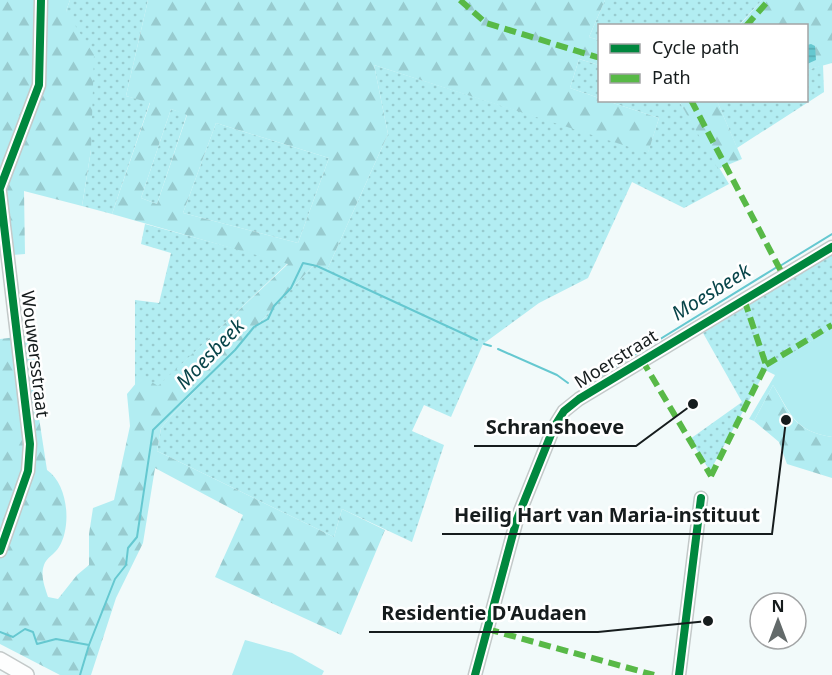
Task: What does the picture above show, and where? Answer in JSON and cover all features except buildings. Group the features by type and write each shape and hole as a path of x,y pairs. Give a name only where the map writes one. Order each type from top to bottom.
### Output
{"main road":[{"path":"0,660 26,675"},
{"path":"0,667 21,675"}],"street":[{"name":"Wouwersstraat","path":"0,551 28,471 30,444 0,190 39,85 40,0"},
{"name":"Moerstraat","path":"475,675 517,519 554,427 564,411 579,399 832,247"},
{"path":"679,675 702,498"}],"green space":[{"path":"0,0 70,0 66,11 94,55 91,150 82,206 24,191 25,254 0,256"},
{"path":"70,0 148,0 126,96 150,102 112,214 82,206 91,150 66,11"},
{"path":"148,0 605,0 589,37 598,40 598,65 579,59 570,88 598,98 598,102 610,102 659,118 648,153 374,65 388,134 327,270 315,264 171,416 161,428 157,451 334,537 342,509 385,530 341,635 215,577 243,515 155,468 143,543 116,598 91,675 60,675 0,644 0,339 25,336 35,347 37,405 47,470 60,485 66,506 66,528 63,538 43,569 43,581 48,597 58,599 77,575 89,565 89,534 93,508 114,500 130,426 127,394 142,376 158,386 288,264 112,214 150,103 126,96","holes":["171,109 187,115 157,204 141,198","216,123 329,158 298,243 183,213"]},
{"path":"605,0 762,0 740,24 598,24 598,40 589,37"},
{"path":"762,0 832,0 832,63 808,70 808,24 741,24"},
{"path":"579,59 598,65 598,98 570,88"},
{"path":"374,65 648,152 659,118 610,102 680,102 729,184 684,208 632,182 588,278 539,303 483,344 451,417 424,405 412,431 444,445 412,542 342,509 334,537 157,451 161,428 171,416 315,264 327,270 388,134"},
{"path":"823,65 824,92 737,148 717,102 808,102 808,70"},
{"path":"680,102 717,102 742,159 718,169"},
{"path":"171,109 187,114 157,204 141,198"},
{"path":"216,123 329,158 298,243 183,213"},
{"path":"145,224 288,263 158,387 135,385 135,300 159,303 171,253 141,244"},
{"path":"832,254 832,328 766,370 710,471 690,439 742,402 703,333"},
{"path":"832,328 832,437 809,431 795,420 773,385 754,421 749,419 775,375 765,370"},
{"path":"773,385 801,426 809,431 832,437 832,478 787,464 779,442 754,421"},
{"path":"245,640 292,653 324,671 322,675 232,675"}],"shaded area":[{"path":"808,45 815,46 816,60 808,64"}],"waterway":[{"name":"Moesbeek","path":"780,266 832,234"},
{"name":"Moesbeek","path":"89,645 115,579 126,565 128,548 137,537 153,430 235,350 254,327 268,319 274,306 291,288 303,263 317,266 477,340"},
{"name":"Moesbeek","path":"597,378 777,267"},
{"name":"Moesbeek","path":"484,344 491,346"},
{"name":"Moesbeek","path":"498,349 557,375 568,383"},
{"path":"0,632 13,637 25,629 33,632 37,644 56,639 89,645 80,675"}],"marked path":[{"path":"460,0 486,23 598,57"},
{"path":"748,24 769,0"},
{"path":"692,102 783,275"},
{"path":"711,476 766,365 744,299"},
{"path":"766,365 832,325"},
{"path":"642,360 711,476"},
{"path":"487,629 654,675"}],"cycle path":[{"path":"0,188 39,85 41,0"},
{"path":"0,192 30,444 28,471 0,551"},
{"path":"475,675 517,519 554,427 564,411 579,399 832,247"},
{"path":"679,675 701,498"}],"place":[{"name":"Schranshoeve","path":"693,404"},
{"name":"Heilig Hart van Maria-instituut","path":"786,420"},
{"name":"Residentie D'Audaen","path":"708,621"}]}
